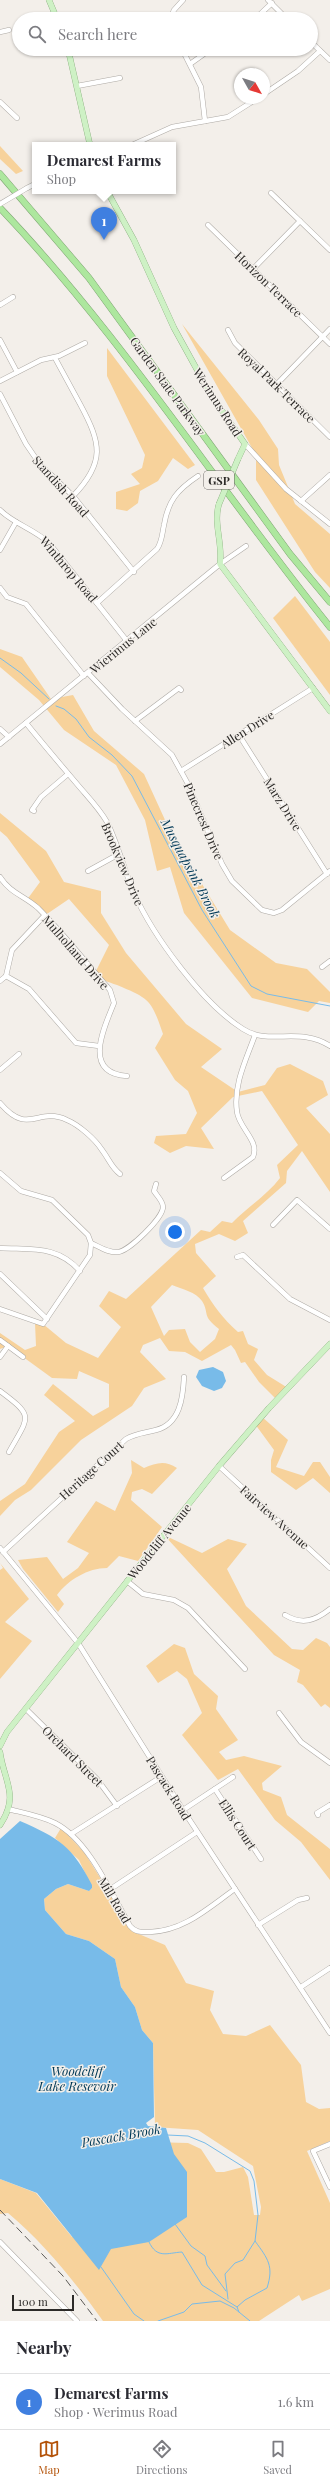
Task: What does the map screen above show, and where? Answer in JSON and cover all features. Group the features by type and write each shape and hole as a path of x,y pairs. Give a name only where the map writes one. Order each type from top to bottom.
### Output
{"highway":[{"name":"Garden State Parkway","path":"0,174 88,278 286,548 330,602"},
{"name":"Garden State Parkway","path":"0,208 52,265 108,333 330,627"}],"main road":[{"path":"49,0 54,12"},
{"path":"70,56 89,142"},
{"name":"Werimus Road","path":"109,194 134,240 174,328 211,395 245,444 219,504 217,513 221,552 220,564"},
{"path":"220,564 330,711"},
{"name":"Woodcliff Avenue","path":"0,1746 7,1732 219,1466 268,1408 330,1344"},
{"path":"0,1752 11,1791 8,1809 0,1825"}],"street":[{"path":"173,12 183,0"},
{"path":"261,12 270,2 280,12"},
{"path":"0,32 10,30"},
{"path":"320,51 330,60"},
{"path":"186,56 203,93 205,121"},
{"path":"190,64 201,56"},
{"path":"270,90 298,71 314,56"},
{"path":"77,86 120,78"},
{"path":"0,102 17,118"},
{"path":"139,142 172,127 228,117 249,104"},
{"path":"0,204 32,186"},
{"path":"272,193 330,250"},
{"path":"253,269 300,221"},
{"name":"Horizon Terrace","path":"208,225 330,344"},
{"path":"0,305 13,297"},
{"path":"277,384 330,329"},
{"name":"Royal Park Terrace","path":"228,330 235,343 330,437"},
{"path":"0,340 17,372"},
{"path":"0,381 41,360 55,358 84,343"},
{"path":"55,358 93,429 96,442 96,456 91,471 73,496"},
{"name":"Standish Road","path":"0,394 32,454 73,496 134,572"},
{"path":"245,444 272,474 301,501 330,524"},
{"path":"301,501 330,475"},
{"path":"97,603 153,554 160,544 167,510 172,498 180,488 198,476"},
{"name":"Winthrop Road","path":"0,510 16,522 38,533 49,543 128,641"},
{"path":"0,550 16,522"},
{"name":"Wierimus Lane","path":"0,744 128,641 220,564 246,546"},
{"name":"Pinecrest Drive","path":"0,588 7,596 26,604 86,674 135,721 166,748 181,771 227,873 239,889 262,910 274,913 282,910 328,873"},
{"path":"135,721 179,688 181,690"},
{"name":"Allen Drive","path":"181,771 313,688"},
{"name":"Brookview Drive","path":"26,723 106,821 141,906 182,967 224,1014 242,1029 255,1035"},
{"path":"0,730 9,737"},
{"name":"Marz Drive","path":"238,735 328,873"},
{"path":"34,811 32,810 41,797 68,774"},
{"path":"88,871 119,854"},
{"name":"Mulholland Drive","path":"0,877 5,886 38,908 110,990 114,1003 99,1040 99,1046"},
{"path":"0,981 6,976 12,950 44,916"},
{"path":"322,967 330,961"},
{"path":"6,976 29,989 76,1043 99,1046 106,1067 120,1075 127,1076"},
{"path":"224,1178 253,1157 255,1153 252,1140 238,1118 236,1098 238,1083 255,1035 301,1036 330,1046"},
{"path":"0,1070 19,1054"},
{"path":"0,1103 13,1116 22,1120 51,1116 69,1121 99,1146 112,1167 120,1174"},
{"path":"0,1174 21,1191 52,1200 84,1230 91,1244 90,1255 43,1324 0,1309"},
{"path":"91,1244 106,1250 117,1252 127,1249 136,1243 162,1212 162,1204 154,1191 156,1184"},
{"path":"273,1225 297,1200 330,1229"},
{"path":"0,1248 54,1252 66,1258 80,1271"},
{"path":"237,1257 243,1254 290,1299 330,1320"},
{"path":"0,1274 46,1319"},
{"path":"0,1340 22,1357"},
{"path":"0,1357 8,1346"},
{"name":"Heritage Court","path":"1,1550 126,1439 140,1432 157,1430 171,1421 181,1405 184,1377"},
{"path":"0,1391 21,1407 26,1414 25,1423 9,1452"},
{"name":"Fairview Avenue","path":"219,1466 330,1568"},
{"name":"Pascack Road","path":"1,1550 78,1643 161,1777 330,2033"},
{"path":"127,1581 143,1594 174,1600 188,1608 245,1669"},
{"path":"285,1615 299,1621 310,1621 330,1609"},
{"name":"Orchard Street","path":"26,1709 97,1779 116,1806"},
{"path":"279,1713 302,1742 330,1763"},
{"path":"72,1834 161,1777"},
{"path":"183,1810 233,1777"},
{"name":"Ellis Court","path":"215,1789 261,1859"},
{"path":"318,1815 316,1813 330,1805"},
{"name":"Mill Road","path":"8,1809 48,1820 72,1834 84,1849 130,1926 140,1932 168,1930 185,1924 235,1889"},
{"path":"109,1890 197,1832"},
{"path":"258,1924 298,1900 307,1898"},
{"path":"301,1987 330,1968"},
{"path":"330,2144 313,2151 330,2187"},
{"path":"0,2242 77,2321"}],"shaded area":[{"path":"0,146 23,171 16,174 0,159"},
{"path":"182,324 259,420 278,449 279,465 295,504 330,534 330,588 315,572 256,480 256,455"},
{"path":"107,348 195,465 188,469 173,458 158,481 140,491 138,503 127,511 116,509 116,492 140,484 131,474 142,468 145,455 107,376"},
{"path":"295,596 330,642 330,695 273,618"},
{"path":"0,649 22,657 51,699 73,695 94,731 144,774 171,833 230,930 276,963 307,969 330,992 330,1003 319,1001 308,1012 252,998 184,913 170,867 157,871 145,820 116,765 64,730 39,700 0,667"},
{"path":"0,813 46,851 64,882 101,891 101,913 126,953 186,1024 222,1049 201,1067 238,1092 265,1085 277,1068 290,1064 323,1081 328,1095 306,1108 330,1134 330,1192 302,1151 287,1171 286,1183 243,1221 248,1233 235,1241 219,1234 195,1244 196,1253 216,1276 203,1288 223,1317 238,1332 243,1331 248,1344 258,1349 254,1360 267,1375 288,1388 277,1400 259,1382 245,1362 241,1363 231,1345 202,1361 185,1352 169,1351 160,1338 143,1345 140,1352 166,1379 144,1388 132,1406 81,1440 31,1490 15,1500 0,1516 0,1501 25,1484 59,1432 75,1421 44,1395 53,1384 93,1416 109,1407 109,1384 79,1371 77,1379 52,1378 8,1346 0,1349 0,1333 25,1350 36,1346 35,1323 43,1324 66,1343 98,1358 121,1327 99,1306 109,1291 126,1299 201,1230 210,1232 222,1221 232,1223 275,1184 280,1178 277,1165 298,1145 262,1091 233,1097 201,1128 214,1149 186,1146 170,1153 154,1143 156,1136 186,1134 197,1113 188,1091 175,1080 155,1048 163,1034 152,1007 143,997 105,980 95,973 109,945 69,899 44,916 37,908 26,901 40,882 7,837 0,831","holes":["172,1285 193,1293 199,1298 204,1305 210,1321 219,1329 215,1339 200,1352 190,1342 185,1329 169,1330 164,1336 151,1307"]},
{"path":"261,1416 288,1440 276,1467 304,1476 313,1462 320,1462 330,1477 330,1493 313,1478 296,1490 271,1472 271,1460 274,1450 255,1424"},
{"path":"131,1460 144,1468 164,1463 173,1465 177,1468 152,1494 142,1489 132,1492 131,1500 162,1527 138,1561 119,1556 107,1568 93,1570 79,1576 67,1584 57,1595 64,1604 58,1612 23,1569 18,1560 47,1557 63,1579 78,1568 89,1553 67,1542 96,1501 115,1511 132,1473"},
{"path":"164,1535 202,1553 228,1539 247,1544 227,1569 246,1606 292,1649 303,1650 316,1638 327,1643 330,1647 330,1708 325,1704 321,1707 303,1685 297,1682 300,1670 274,1655"},
{"path":"0,1563 29,1599 5,1622 32,1641 0,1679 0,1570 3,1568"},
{"path":"174,1644 185,1648 194,1674 218,1696 216,1709 238,1740 219,1752 226,1760 244,1756 282,1766 262,1783 263,1790 281,1797 287,1815 330,1849 330,1880 301,1842 275,1820 238,1769 218,1780 182,1735 202,1713 187,1679 177,1671 158,1683 146,1666"},
{"path":"61,1828 84,1852 134,1932 165,1945 186,1983 214,1991 210,2010 223,2034 246,2036 270,2025 301,2065 306,2102 319,2109 330,2108 330,2141 307,2151 330,2203 330,2289 302,2301 299,2295 259,2321 103,2321 82,2292 35,2237 8,2213 0,2214 0,2179 36,2193 72,2237 150,2142 188,2143 201,2149 216,2172 224,2172 243,2167 248,2177 254,2215 260,2215 261,2207 253,2166 198,2130 155,2127 153,2043 142,2030 135,2007 121,1987 115,1959 89,1941 66,1934 45,1910 44,1899 56,1889 68,1884 89,1891 92,1888 79,1860 55,1838"}],"water":[{"path":"213,1367 223,1372 226,1381 222,1388 214,1391 202,1386 196,1377 199,1370"},
{"name":"Woodcliff Lake Resevoir","path":"20,1821 55,1838 71,1852 92,1885 92,1888 89,1891 68,1884 56,1889 44,1899 45,1910 66,1934 89,1941 115,1959 121,1987 135,2007 142,2030 153,2043 154,2117 146,2123 148,2126 166,2128 174,2154 187,2172 187,2217 149,2242 111,2249 99,2270 37,2193 0,2179 0,1839"}],"waterway":[{"name":"Musquapsink Brook","path":"0,658 21,673 49,699"},
{"name":"Musquapsink Brook","path":"56,706 64,709 76,719 89,737 112,755 132,776 202,910 251,986 267,994 330,1006"},
{"name":"Pascack Brook","path":"167,2135 188,2136 205,2143 250,2171 254,2181 258,2215 255,2241 266,2258 270,2268 270,2274 267,2288 245,2300 237,2307 239,2312"},
{"path":"175,2224 191,2246 205,2256 207,2265 226,2291"},
{"path":"228,2299 225,2274 235,2263 243,2260 255,2241"},
{"path":"149,2242 155,2251 159,2253 167,2254 182,2252 202,2285 237,2307"},
{"name":"Pascack Brook","path":"101,2267 134,2314 144,2321"},
{"name":"Pascack Brook","path":"158,2321 184,2312 192,2304 220,2301 234,2308 250,2321"}],"railway":[{"path":"0,2210 63,2276 97,2321"}],"place":[{"name":"Demarest Farms","path":"104,240"}]}
